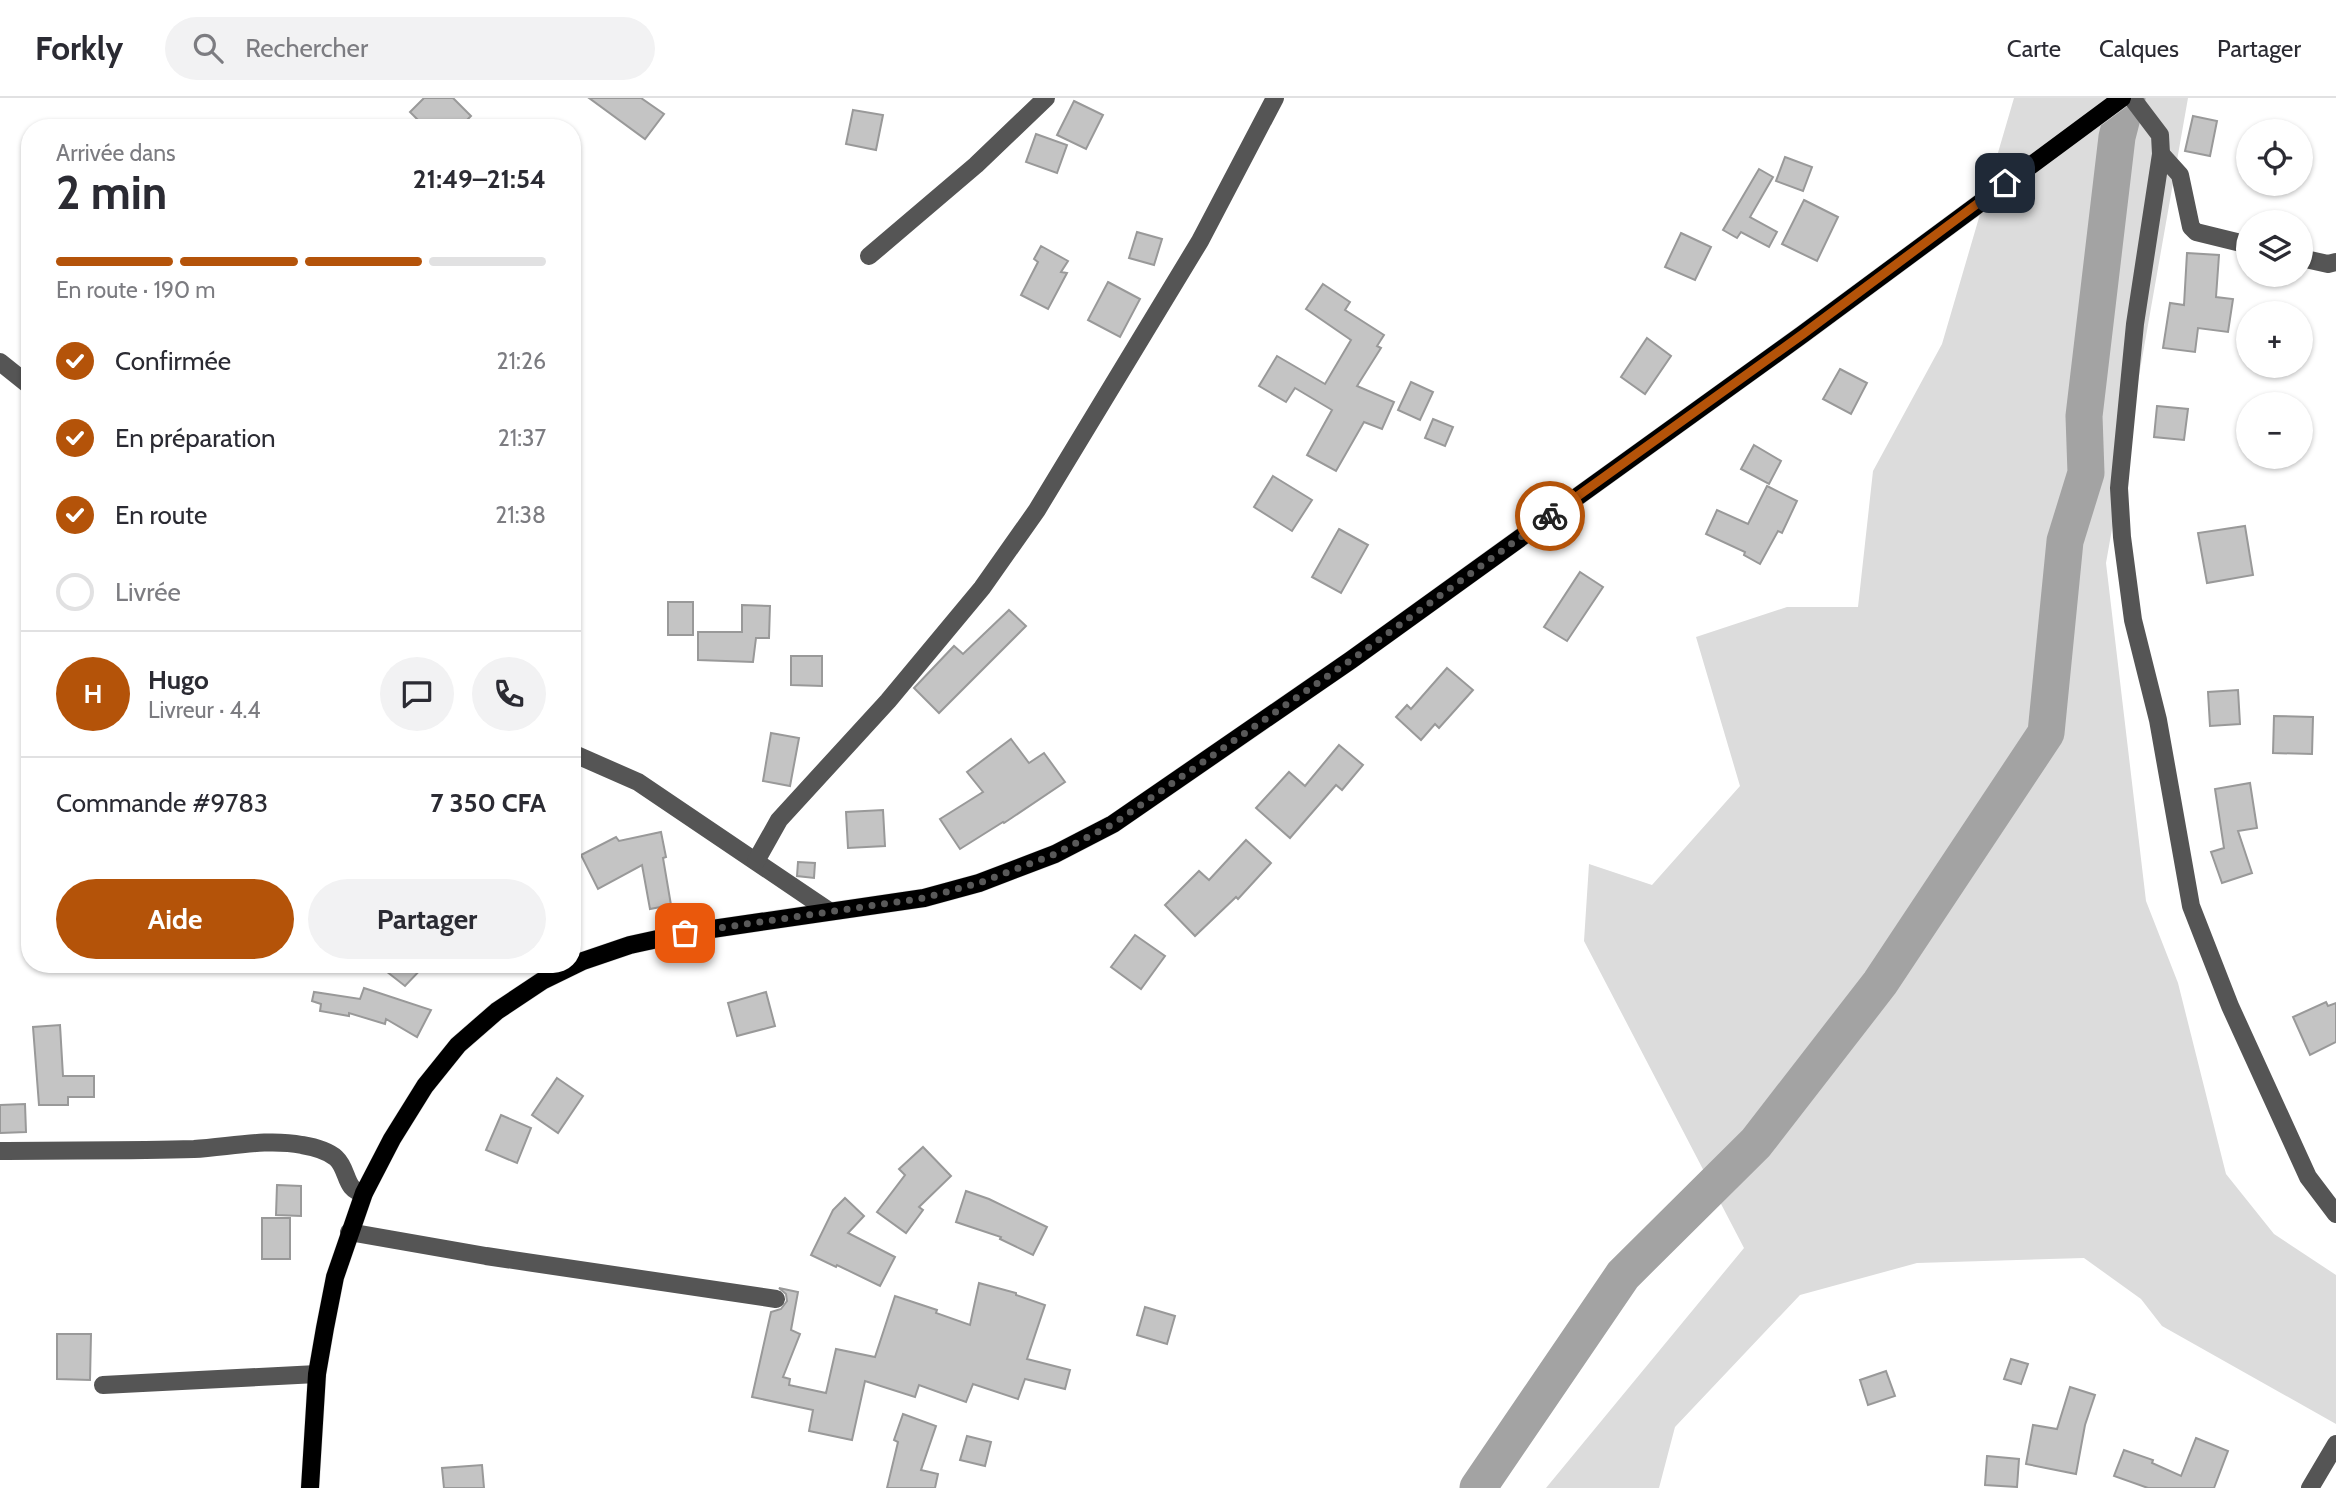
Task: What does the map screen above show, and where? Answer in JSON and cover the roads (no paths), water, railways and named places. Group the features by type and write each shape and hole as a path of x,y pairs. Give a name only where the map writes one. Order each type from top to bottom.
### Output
{"main road":[{"path":"581,962 630,945 685,933 924,898 979,883 1055,854 1113,824 1362,652 1803,334 2122,98"},
{"path":"310,1488 317,1374 335,1277 364,1193 392,1139 425,1086 458,1045 497,1011 558,973"}],"street":[{"path":"869,256 976,165 1046,98"},
{"path":"756,861 779,820 931,650 982,588 1037,510 1200,241 1275,98"},
{"path":"2132,98 2160,135 2161,154 2135,324 2119,488 2122,537 2133,621 2158,720 2191,906 2230,1006 2302,1165 2336,1214"},
{"path":"2161,154 2180,175 2191,227 2196,232 2236,242"},
{"path":"2313,261 2328,264 2336,262"},
{"path":"0,362 21,379"},
{"path":"581,758 638,782 829,911"},
{"path":"0,1151 191,1149 291,1144 321,1149 330,1154 342,1164 348,1184 364,1193"},
{"path":"349,1232 486,1256 776,1299"},
{"path":"103,1385 317,1374"},
{"path":"2310,1488 2336,1444"}],"waterway":[{"path":"1478,1488 1623,1275 1756,1143 1880,983 2046,733 2065,541 2086,473 2084,416 2117,137 2127,98"}]}
